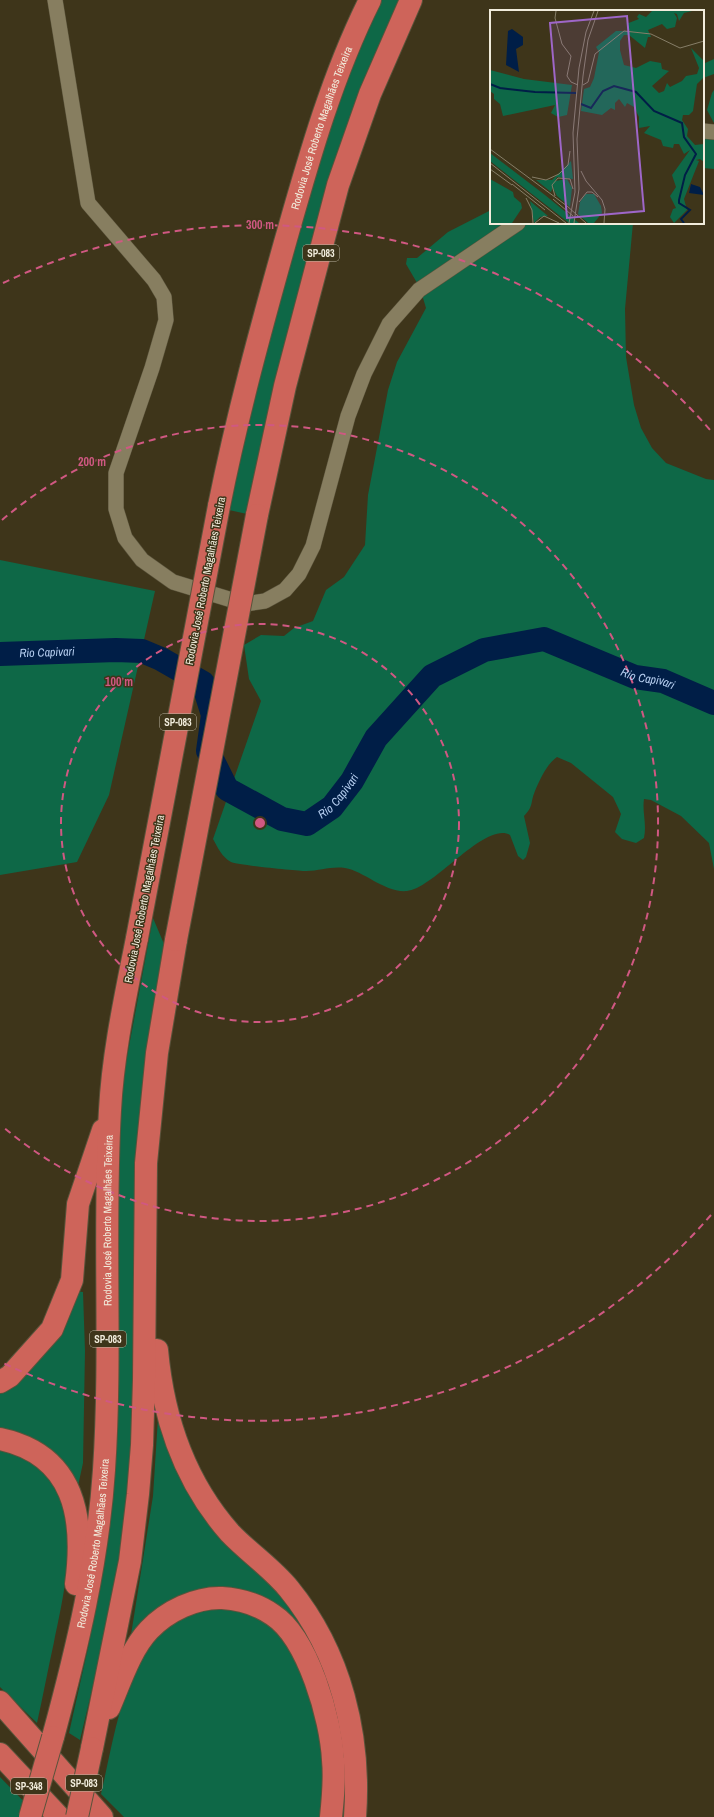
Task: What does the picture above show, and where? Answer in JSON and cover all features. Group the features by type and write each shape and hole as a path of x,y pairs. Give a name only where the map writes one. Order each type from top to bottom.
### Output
{"highway":[{"name":"Rodovia José Roberto Magalhães Teixeira","path":"30,1817 72,1668 89,1586 98,1532 104,1471 108,1346 106,1251 110,1108 118,1034 138,938 233,437 306,169 342,63 370,0"},
{"name":"SP-083","path":"76,1817 94,1743 130,1561 138,1494 142,1445 144,1380 144,1229 146,1163 152,1092 176,940 258,515 285,386 338,185 370,94 411,0"},
{"path":"0,1382 10,1376 52,1329 61,1308 72,1280 78,1204 110,1108"},
{"path":"144,1229 159,1378 166,1409 176,1441 187,1469 214,1512 247,1550 289,1589 316,1629 328,1652 338,1679 351,1726 356,1771 355,1817"},
{"path":"0,1439 15,1442 36,1453 52,1465 63,1480 73,1499 77,1518 78,1566 55,1728"},
{"path":"94,1743 136,1649 149,1630 166,1616 202,1600 236,1599 252,1603 274,1615 288,1629 312,1672 324,1711 333,1759 331,1817"},
{"path":"0,1702 102,1817"},
{"name":"SP-348","path":"0,1754 58,1817"}],"street":[{"path":"55,0 88,203 154,280 164,297 166,320 152,368 116,473 116,509 125,538 142,560 173,582 245,604 265,601 285,590 300,574 313,546 348,416 364,374 389,324 419,290 517,224"},
{"path":"704,131 714,132"}],"green space":[{"path":"379,0 402,0 247,514 229,510 248,415 320,147"},
{"path":"714,59 714,74 704,78 704,64"},
{"path":"714,90 714,123 707,110"},
{"path":"704,138 714,140 714,169 704,168"},
{"path":"490,211 490,224 633,224 625,309 626,357 634,405 641,428 652,448 666,463 706,479 714,480 714,869 709,843 681,816 651,800 644,799 644,838 636,843 622,839 615,832 621,814 613,797 571,763 557,757 544,772 535,791 531,807 524,816 530,843 526,857 523,860 518,856 510,835 500,833 487,838 474,846 431,879 418,887 407,891 391,889 360,873 345,868 300,871 231,862 223,855 213,839 261,701 249,679 244,645 261,635 284,636 294,628 313,621 326,590 344,577 365,545 368,495 388,390 397,362 426,308 420,288 406,264 407,258 417,258 448,232"},
{"path":"0,560 155,591 109,795 77,862 0,875"},
{"path":"153,918 164,944 139,1133 134,1205 138,1338 126,1533 110,1614 80,1740 69,1733 88,1648 109,1532 115,1472 118,1374 115,1197 124,1073"},
{"path":"73,1291 83,1292 85,1351 83,1463 78,1486 51,1451 19,1432 0,1429 0,1391"},
{"path":"162,1416 256,1565 310,1632 342,1712 348,1817 337,1817 326,1690 243,1594 148,1618 131,1635 153,1496 158,1418"},
{"path":"0,1447 14,1452 43,1469 56,1486 64,1506 68,1529 66,1577 37,1723 0,1687"},
{"path":"225,1608 242,1611 258,1617 271,1625 299,1660 316,1713 324,1769 321,1817 124,1817 101,1794 119,1716 131,1678 150,1643 165,1628 184,1617 204,1611"},
{"path":"0,1777 39,1817 0,1817"}],"waterway":[{"name":"Rio Capivari","path":"0,654 116,650 142,651 161,659 203,683 213,715 208,751 227,789 282,819 307,824 332,807 352,781 376,738 432,676 484,650 544,639 635,677 663,681 714,703"}]}
